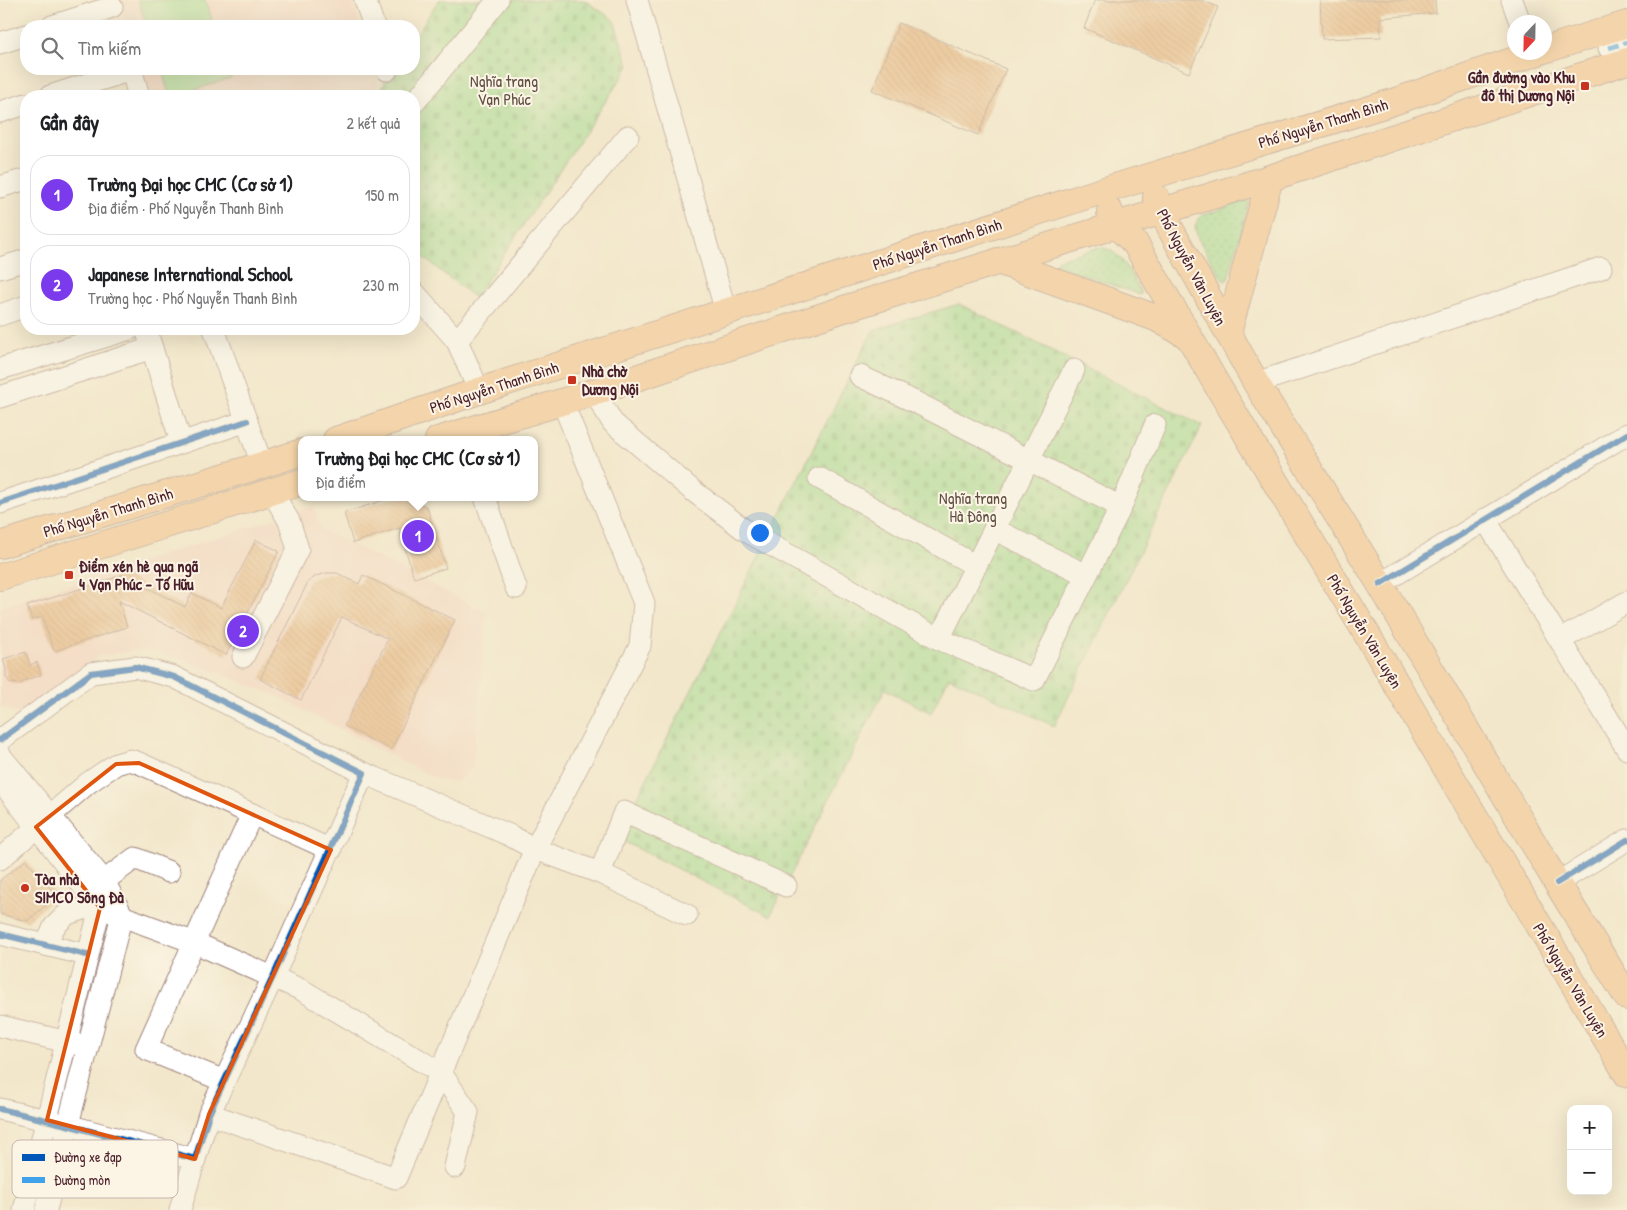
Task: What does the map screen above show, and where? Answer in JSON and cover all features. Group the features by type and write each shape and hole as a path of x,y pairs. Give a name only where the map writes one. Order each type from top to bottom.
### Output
{"main road":[{"name":"Phố Nguyễn Thanh Bình","path":"1552,48 1627,24"},
{"name":"Phố Nguyễn Thanh Bình","path":"464,436 692,358 998,260 1270,178 1621,50"},
{"name":"Phố Nguyễn Thanh Bình","path":"347,436 479,390 1102,191 1390,103 1516,60"},
{"name":"Phố Nguyễn Văn Luyện","path":"1147,177 1162,211 1256,384 1380,584 1557,883 1627,997"},
{"path":"1228,333 1270,178"},
{"name":"Phố Nguyễn Văn Luyện","path":"1102,191 1116,225 1135,243 1627,1074"},
{"path":"998,260 1156,318 1189,336"},
{"name":"Phố Nguyễn Thanh Bình","path":"0,545 298,453"},
{"name":"Phố Nguyễn Thanh Bình","path":"0,578 298,483"}],"street":[{"path":"365,0 372,20"},
{"path":"420,96 498,0"},
{"path":"637,0 726,312"},
{"path":"1512,0 1517,15"},
{"path":"76,20 113,11"},
{"path":"0,43 20,36"},
{"path":"68,90 113,75"},
{"path":"133,75 137,90"},
{"path":"0,112 20,106"},
{"path":"457,341 628,136"},
{"path":"0,187 20,181"},
{"path":"0,268 20,262"},
{"path":"1256,384 1601,268"},
{"path":"420,299 457,341 479,390"},
{"path":"0,315 20,308"},
{"path":"0,369 110,335"},
{"path":"216,335 262,465"},
{"path":"0,396 149,339 181,442"},
{"path":"939,639 1074,370"},
{"path":"860,376 1121,507"},
{"path":"594,392 613,423 692,490 746,531 939,639 1034,680 1121,507 1155,424"},
{"path":"209,1114 396,1178 535,849 640,646 644,603 562,401"},
{"path":"0,503 247,421"},
{"path":"1380,584 1627,434"},
{"path":"819,478 976,566"},
{"path":"242,657 298,549 289,521 272,492"},
{"path":"486,501 516,588"},
{"path":"1485,519 1627,749"},
{"path":"994,529 1086,575"},
{"path":"1560,640 1627,602"},
{"path":"0,740 91,673 135,667 174,677 364,773 535,849 600,873 687,915"},
{"path":"0,754 100,908 66,1042 55,1140"},
{"path":"0,859 88,783 116,764 130,760 331,850"},
{"path":"180,1210 209,1114 331,850 364,773"},
{"path":"0,780 104,881 122,915 87,1047 50,1140"},
{"path":"600,873 624,812 786,886"},
{"path":"224,1081 146,1049 252,814"},
{"path":"1557,883 1627,840"},
{"path":"104,881 135,858 169,872"},
{"path":"46,945 54,927 67,914 83,908 100,908 193,942 302,990 441,1073 468,1112 455,1167"},
{"path":"0,934 87,954"},
{"path":"0,1026 87,1047"},
{"path":"0,1109 124,1140"},
{"path":"178,1154 195,1159"},
{"path":"24,1210 28,1198"}],"highlighted area":[{"path":"139,763 331,850 209,1114 195,1159 47,1120 100,908 36,827 116,764"}],"shaded area":[{"path":"119,0 352,0 358,20 124,20"},
{"path":"141,75 375,75 378,85 375,90 145,90"},
{"path":"314,506 321,529 487,612 473,768 456,782 437,779 275,695 177,657 144,650 98,656 18,714 0,706 0,607"}],"green space":[{"path":"138,0 205,0 212,20 145,20"},
{"name":"Nghĩa trang Vạn Phúc","path":"439,0 584,0 614,20 629,66 475,298 420,255 420,90 380,90 390,75 420,75 420,29"},
{"path":"163,75 230,75 231,78 194,90 168,90"},
{"path":"1246,200 1249,203 1226,281 1222,279 1198,238 1195,226 1201,216"},
{"path":"1099,247 1113,252 1123,262 1139,288 1140,295 1056,265 1055,263 1057,260"},
{"name":"Nghĩa trang Hà Đông","path":"959,304 1202,426 1054,726 949,677 931,713 885,689 770,916 617,838 873,330"}],"building":[{"path":"1095,0 1201,0 1218,7 1189,73 1084,28"},
{"path":"1320,0 1435,0 1436,13 1380,18 1381,37 1322,39"},
{"path":"899,23 1006,69 978,135 872,90"},
{"path":"382,501 416,501 427,507 446,568 414,578 399,528 353,543 344,513"},
{"path":"256,540 279,551 226,655 119,601 127,627 54,651 42,617 32,620 27,606 123,575 185,607 192,593 221,608"},
{"path":"337,573 359,584 363,575 455,620 391,750 344,726 388,639 342,617 301,700 260,679 308,582 316,576"},
{"path":"26,652 30,665 37,662 41,675 20,684 10,683 6,677 3,659"},
{"name":"Tòa nhà SIMCO Sông Đà","path":"26,860 57,896 27,921 0,914 0,880"}],"marked path":[{"path":"1609,48 1627,42"}],"cycle path":[{"path":"0,503 247,421"},
{"path":"1380,584 1627,434"},
{"path":"0,740 91,673 135,667 174,677 364,773 273,977 209,1114 195,1159 178,1154"},
{"path":"1557,883 1627,840"},
{"path":"0,934 87,955"},
{"path":"0,1109 123,1140"}],"place":[{"name":"Gần đường vào Khu đô thị Dương Nội","path":"1585,86"},
{"name":"Nhà chờ Dương Nội","path":"572,380"},
{"name":"Trường Đại học CMC (Cơ sở 1)","path":"418,536"},
{"name":"Điểm xén hè qua ngã 4 Vạn Phúc - Tố Hữu","path":"69,575"},
{"name":"Japanese International School","path":"243,631"},
{"name":"Tòa nhà SIMCO Sông Đà","path":"25,888"}]}
